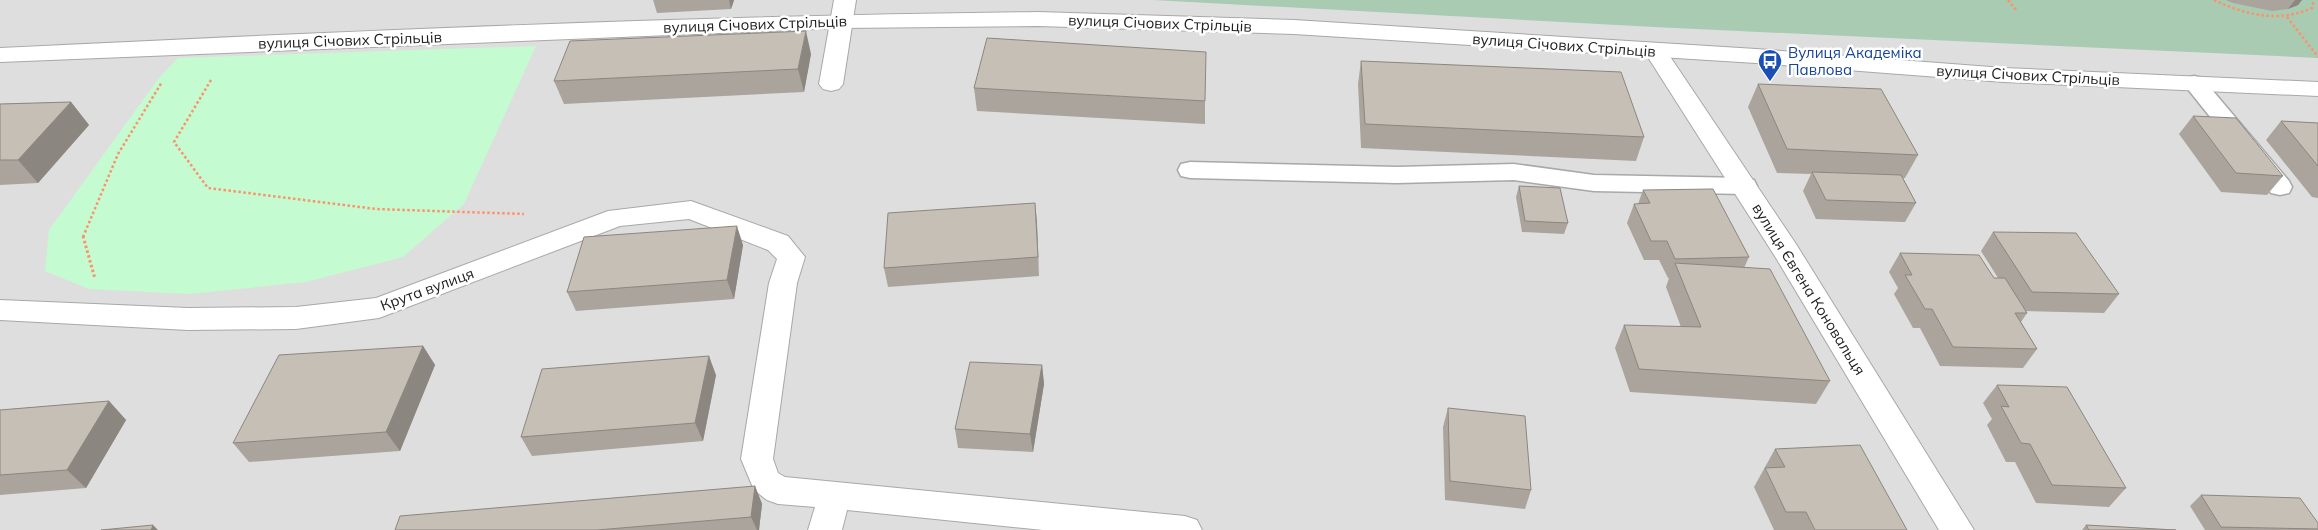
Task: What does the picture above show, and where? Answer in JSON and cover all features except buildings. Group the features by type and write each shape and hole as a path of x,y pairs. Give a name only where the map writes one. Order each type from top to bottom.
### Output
{"street":[{"name":"вулиця Січових Стрільців","path":"0,55 237,44 844,10 1038,19 1284,26 1756,56 2004,76 2318,89"},
{"path":"831,84 844,10"},
{"name":"вулиця Євгена Коновальця","path":"1655,51 1745,186 1957,530"},
{"name":"Крута вулиця","path":"0,310 188,319 296,318 379,308 617,217 691,210 778,243 791,257 783,283 757,459 766,481 778,490 834,496"},
{"path":"825,530 834,496 1185,530"}],"lane":[{"path":"2194,84 2280,188"},
{"path":"1190,170 1397,175 1514,172 1594,183 1745,186"}],"path":[{"path":"2008,0 2017,11"},
{"path":"2214,0 2243,11 2286,16 2302,14 2312,8 2314,0"},
{"path":"2286,16 2318,58"},
{"path":"237,44 216,72 174,142 208,188 376,209 530,214"},
{"path":"106,316 83,237 118,154 184,46"}],"shaded area":[{"path":"0,0 2318,0 2318,530 0,530"}],"green space":[{"path":"1153,0 2318,0 2318,58 1654,27"},
{"path":"536,46 464,204 403,257 306,282 189,294 89,289 45,271 49,230 159,78 178,58"}],"place":[{"name":"Вулиця Академіка Павлова","path":"1770,82"}]}
